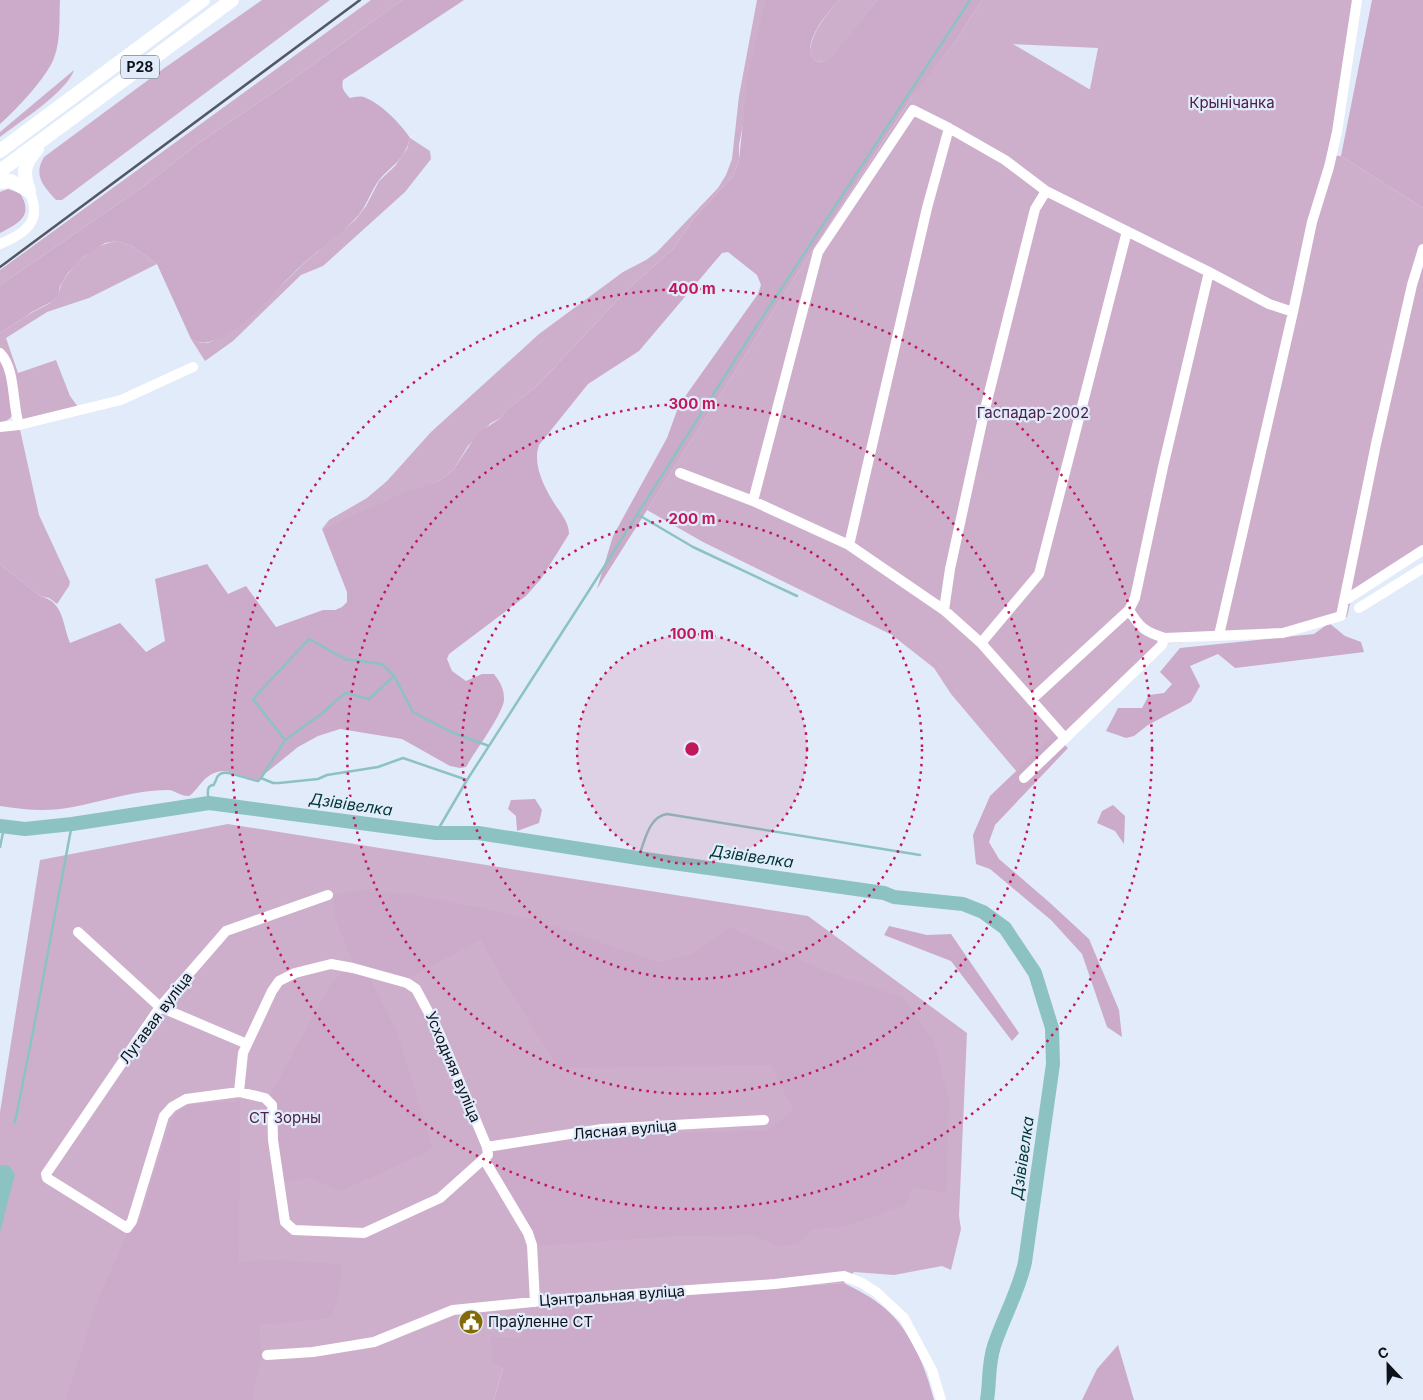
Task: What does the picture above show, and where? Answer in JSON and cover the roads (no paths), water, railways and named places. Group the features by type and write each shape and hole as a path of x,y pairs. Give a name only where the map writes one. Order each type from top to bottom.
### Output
{"highway":[{"name":"Р28","path":"0,151 203,0"},
{"name":"Р28","path":"0,171 232,0"},
{"path":"29,191 24,172 27,164 49,134"},
{"path":"0,182 11,181 29,191"}],"street":[{"path":"1219,635 1312,222 1329,167 1337,132 1357,0"},
{"path":"753,501 818,252 913,110 1005,160 1046,191 1210,272 1269,304 1293,312"},
{"path":"849,545 927,208 949,128"},
{"path":"0,244 26,230 31,222 35,209 34,201 29,191"},
{"path":"944,610 950,569 984,413 1035,209 1046,191"},
{"path":"981,642 1039,574 1126,231"},
{"path":"1129,610 1138,626 1150,634 1166,638 1283,633 1341,616 1412,285 1423,249"},
{"path":"1031,700 1129,610 1135,598 1162,466 1210,272"},
{"path":"0,353 4,357 10,376 19,425"},
{"path":"0,427 19,425 121,400 193,367"},
{"path":"680,472 753,501 849,545 944,610 981,642 1065,738"},
{"path":"1344,601 1423,550"},
{"path":"1359,608 1423,568"},
{"path":"1024,778 1161,646 1166,638"},
{"name":"Лугавая вуліца","path":"240,1092 186,1099 172,1107 164,1116 132,1221 127,1228 50,1181 46,1174 160,1007 226,930 328,895"},
{"path":"78,932 160,1007 247,1044 243,1052 240,1092 265,1098 272,1105 273,1140 285,1222 294,1230 364,1233 440,1198 488,1155 487,1147"},
{"name":"Усходняя вуліца","path":"247,1044 272,991 280,981 295,974 331,964 353,968 406,983 416,989 438,1030 487,1147"},
{"name":"Лясная вуліца","path":"487,1147 602,1129 764,1120"},
{"path":"484,1159 528,1233 532,1244 535,1302"},
{"name":"Цэнтральная вуліца","path":"268,1355 313,1352 374,1342 453,1310 775,1284 844,1276 862,1283 876,1292 904,1318 932,1370 941,1400"}],"waterway":[{"path":"436,833 467,780 747,341 970,0"},
{"path":"637,514 693,547 797,596"},
{"path":"261,778 285,740 253,699 309,639 345,659 382,664 394,676 413,712 451,732 489,746"},
{"path":"285,740 320,715 345,693 369,699 394,676"},
{"path":"209,803 208,789 214,785 217,777 222,773 258,781 261,778 273,783 279,783 318,779 327,775 378,767 403,758 467,780"},
{"name":"Дзівівелка","path":"0,826 25,829 72,824 209,803 436,833 478,833 884,893 894,897 963,904 983,912 1005,928 1035,973 1052,1028 1053,1064 1025,1262 1019,1283 992,1353 987,1400"},
{"path":"638,858 651,825 655,820 667,814 920,855"},
{"path":"15,1122 72,824"},
{"path":"0,847 4,828"}],"railway":[{"path":"0,267 360,0"}],"place":[{"name":"Праўленне СТ","path":"471,1322"}],"park label":[{"name":"Крынічанка","path":"1232,103"},
{"name":"Гаспадар-2002","path":"1033,413"},
{"name":"СТ Зорны","path":"285,1118"}]}
